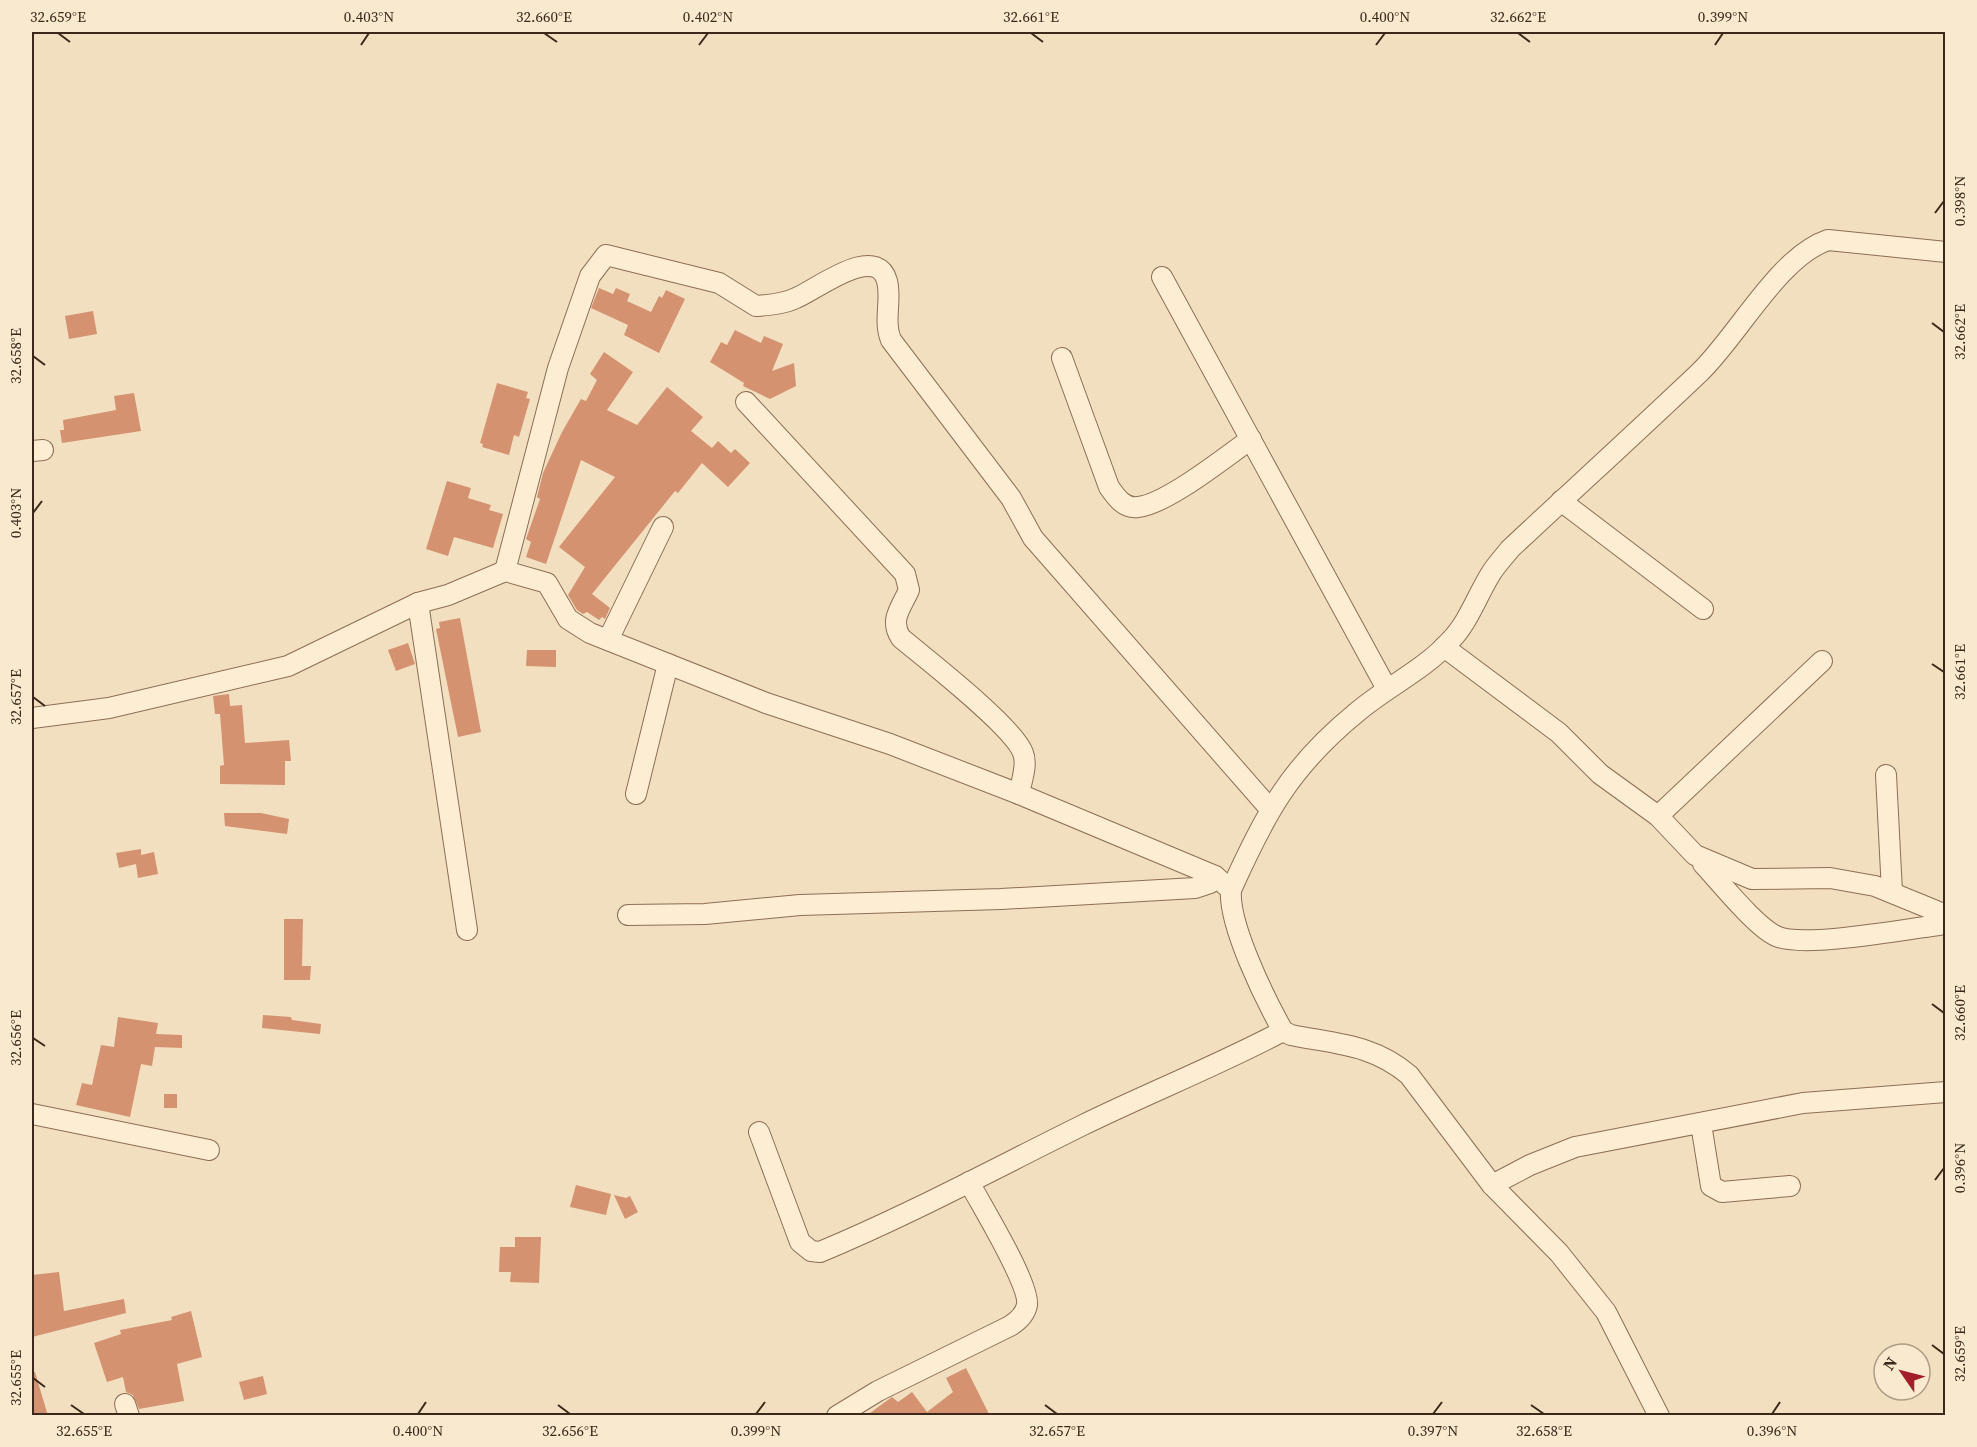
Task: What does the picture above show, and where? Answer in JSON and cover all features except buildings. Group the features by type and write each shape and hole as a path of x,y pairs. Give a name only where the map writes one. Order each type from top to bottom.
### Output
{"street":[{"path":"1659,1416 1606,1312 1559,1253 1492,1185 1409,1075 1391,1060 1369,1051 1291,1035 1282,1031 1239,934 1230,901 1231,890 1259,828 1289,779 1320,745 1387,689 1422,666 1452,640 1480,596 1491,573 1510,549 1700,372 1773,283 1814,245 1828,240 1946,252"},
{"path":"505,571 558,368 591,276 606,255 719,283 756,306 795,299 852,268 876,266 887,282 888,330 891,340 1011,498 1033,538 1270,809"},
{"path":"1162,277 1387,689"},
{"path":"1062,358 1109,487 1120,503 1136,507 1161,500 1251,439"},
{"path":"746,402 905,574 909,590 896,614 896,630 901,638 984,709 1019,746 1024,761 1019,794"},
{"path":"1561,501 1703,609"},
{"path":"608,640 663,527"},
{"path":"32,718 108,708 288,666 418,603 448,595 505,571 547,583 568,619 590,633 766,703 890,744 1019,794 1215,876 1231,890"},
{"path":"418,603 467,930"},
{"path":"1444,647 1559,733 1600,774 1658,816 1775,936 1792,940 1864,936 1946,924"},
{"path":"1658,816 1822,661"},
{"path":"636,794 668,664"},
{"path":"1886,775 1892,892"},
{"path":"1695,855 1752,879 1830,878 1892,892 1946,915"},
{"path":"628,915 705,914 800,905 1001,899 1195,888 1210,883 1215,876"},
{"path":"759,1132 800,1242 811,1251 820,1252 1084,1125 1230,1058 1282,1031"},
{"path":"1492,1185 1530,1165 1575,1147 1803,1103 1946,1092"},
{"path":"32,1114 209,1150"},
{"path":"1701,1124 1712,1186 1715,1190 1722,1192 1790,1186"},
{"path":"837,1416 878,1390 1010,1326 1024,1312 1027,1301 1021,1279 969,1182"}]}
